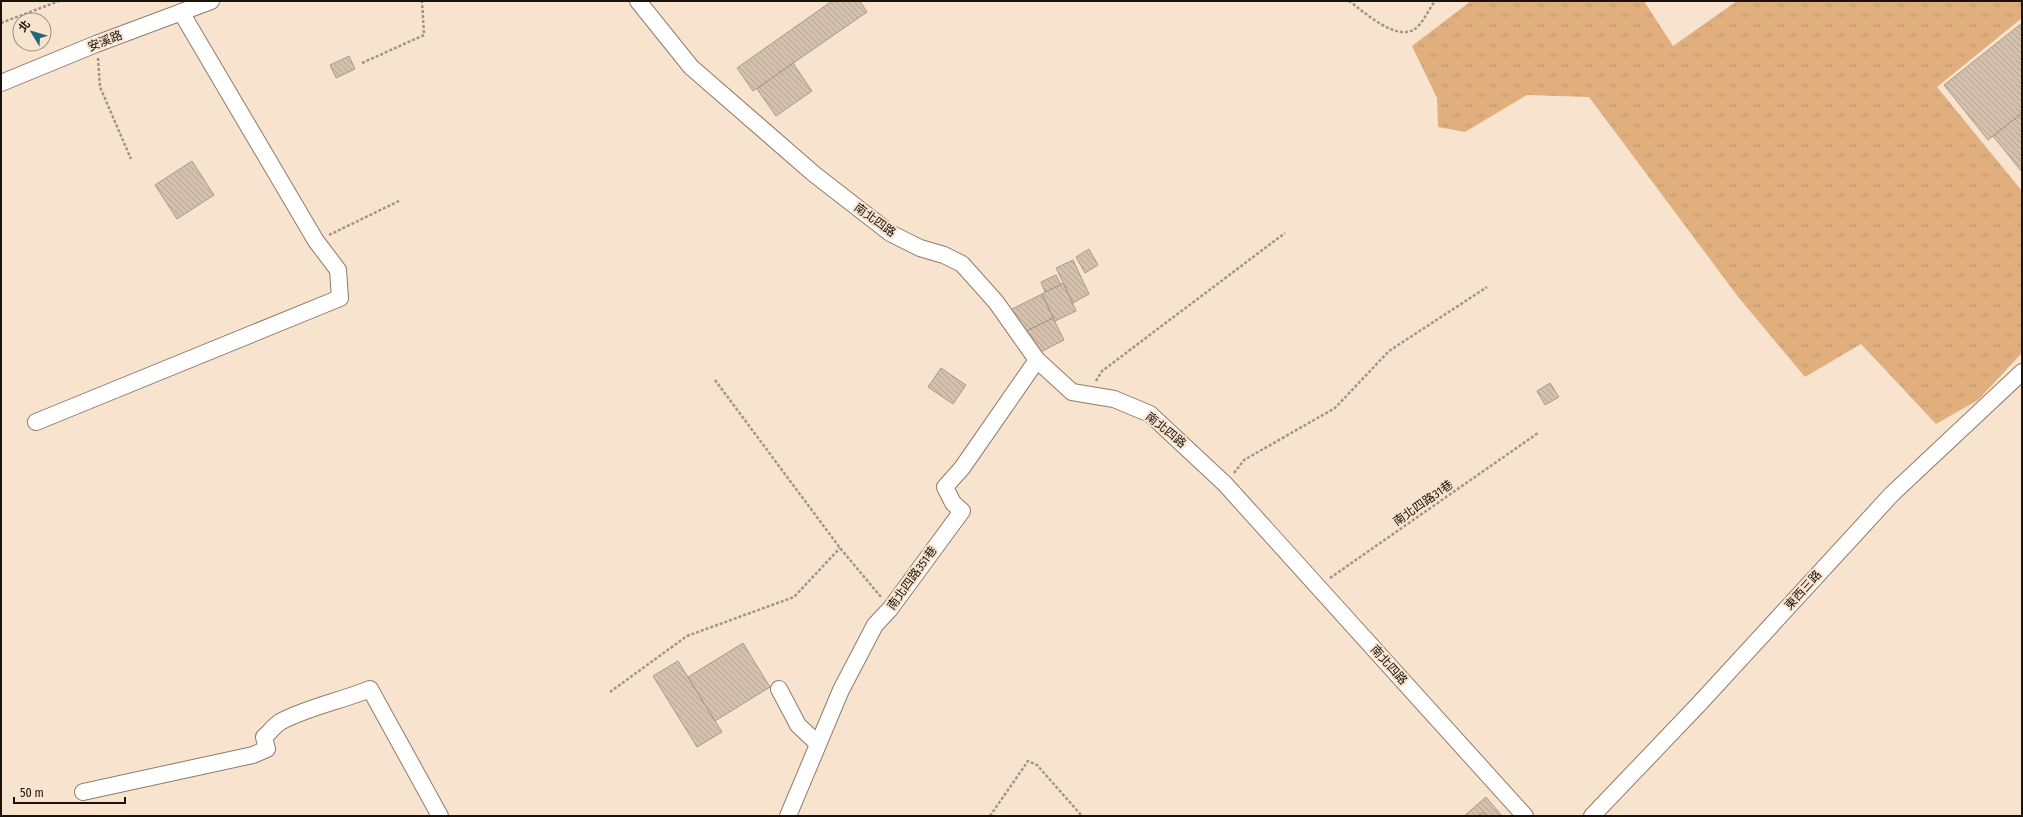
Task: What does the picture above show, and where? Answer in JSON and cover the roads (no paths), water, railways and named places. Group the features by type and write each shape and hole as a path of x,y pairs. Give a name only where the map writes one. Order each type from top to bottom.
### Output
{"street":[{"name":"安溪路","path":"1,83 96,44 211,1"},
{"name":"南北四路","path":"638,1 690,68 814,174 890,233 920,248 944,255 962,264 996,302 1037,360 1072,392 1114,399 1150,414 1225,484 1525,816"},
{"path":"36,422 340,298 338,270 316,241 181,12"},
{"name":"南北四路351巷","path":"788,816 841,690 875,625 890,609 962,511 953,503 945,487 962,468 1037,360"},
{"name":"東西三路","path":"1592,816 1699,704 1892,494 2022,372"},
{"path":"83,792 253,755 267,749 264,737 279,723 334,700 349,698 370,689 440,816"},
{"path":"779,689 798,725 818,743"}]}
